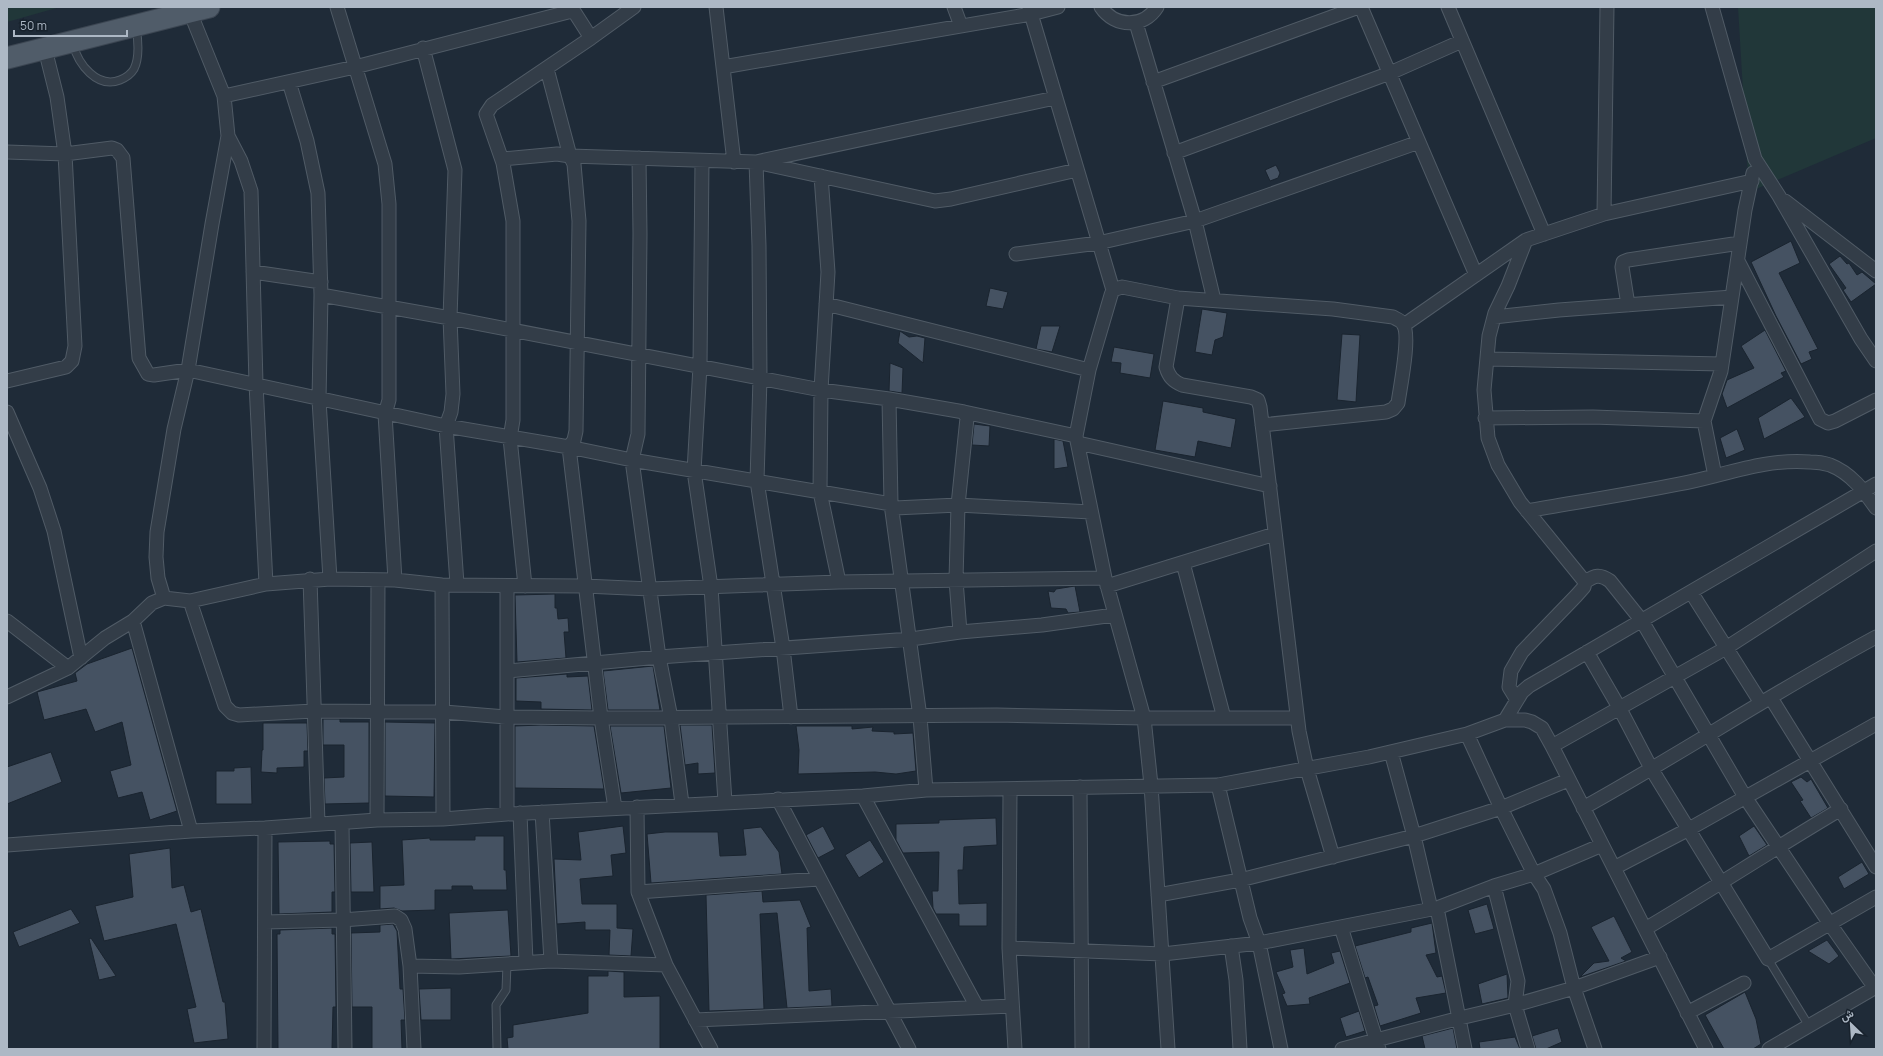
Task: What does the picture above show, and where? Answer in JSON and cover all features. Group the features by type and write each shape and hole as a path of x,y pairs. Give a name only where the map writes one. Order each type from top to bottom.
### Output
{"main road":[{"path":"7,58 199,10"}],"street":[{"path":"337,7 384,164 386,176 388,204 389,400 385,414 395,580"},
{"path":"525,586 510,438 514,420 515,331 513,222 510,193 502,158 486,114 492,105 547,69 634,7"},
{"path":"716,7 734,162"},
{"path":"954,7 961,26"},
{"path":"723,67 961,26 1030,10 1058,7"},
{"path":"1101,7 1111,18 1119,22 1136,23 1151,15 1157,7"},
{"path":"1153,82 1360,7 1390,73 1476,275"},
{"path":"1448,7 1544,234"},
{"path":"1604,214 1607,7"},
{"path":"1712,7 1755,159 1779,196 1876,361"},
{"path":"164,598 158,578 156,558 157,532 174,429 188,370 228,136 224,96 199,10"},
{"path":"1030,10 1113,290 1089,370 1077,439 1106,582 1144,718 1151,785 1168,1049"},
{"path":"224,96 355,67 423,48 572,11 575,12 591,38"},
{"path":"1136,23 1194,221 1214,300"},
{"path":"1174,153 1390,73 1462,41"},
{"path":"423,48 455,170 450,318 453,394 446,426 457,584"},
{"path":"7,381 66,367 72,361 74,355 75,346 65,154 57,97 45,49"},
{"path":"547,69 570,156 574,164 579,221 578,342 576,431 574,440 569,447 601,718 615,808"},
{"path":"289,82 307,142 318,193 321,288 319,400 330,579"},
{"path":"502,158 557,154 570,156 756,162 1056,98"},
{"path":"228,136 241,161 251,191 256,384 266,584"},
{"path":"1016,254 1098,243 1194,221 1419,142"},
{"path":"7,152 65,154 112,148 117,150 123,158 139,358 148,374 154,375 188,370 256,384 319,400 446,426 569,447 694,471 891,504 895,508 958,506 1091,512"},
{"path":"639,158 640,234 638,434 632,460 659,657 670,718 682,804"},
{"path":"1715,476 1704,421 1722,364 1740,243 1755,159"},
{"path":"702,160 700,366 694,471 711,587 725,802"},
{"path":"756,162 935,201 951,199 1077,170"},
{"path":"756,162 759,246 760,378 757,481 783,648 791,717"},
{"path":"821,176 827,241 828,272 821,390 820,492 838,582"},
{"path":"1404,325 1526,240 1604,214 1752,181"},
{"path":"1779,196 1876,271"},
{"path":"1526,240 1494,317 1489,336 1484,390 1485,418 1488,438 1498,465 1527,511 1585,582"},
{"path":"1628,305 1622,267 1623,262 1740,243"},
{"path":"1738,261 1820,419 1828,423 1835,421 1876,400"},
{"path":"253,272 321,288 388,307 578,342 821,390 889,399 964,412 1270,486"},
{"path":"1113,290 1122,287 1178,298 1333,309 1393,317 1400,320 1404,325 1406,343 1398,403 1394,409 1386,412 1262,425"},
{"path":"1494,317 1732,297"},
{"path":"1178,298 1166,367 1168,375 1173,381 1182,385 1255,398 1260,407 1298,718 1307,769 1333,857"},
{"path":"826,304 1089,370"},
{"path":"1487,359 1722,364"},
{"path":"889,399 891,504 920,717 926,790"},
{"path":"960,632 956,580 958,506 967,418 964,412"},
{"path":"1485,418 1593,417 1704,421"},
{"path":"8,420 40,488 54,531 81,658"},
{"path":"1527,511 1680,484 1784,461 1831,465 1855,481 1865,491 1876,508"},
{"path":"1505,720 1522,692 1529,686 1876,484"},
{"path":"7,697 68,668 105,638 133,621 152,603 164,598 190,601 266,584 310,579 330,579 395,580 442,585 585,586 650,589 838,582 956,580 1106,582 1184,562 1275,534"},
{"path":"1552,746 1726,648 1876,551"},
{"path":"1184,562 1224,718"},
{"path":"1517,700 1509,687 1511,671 1522,652 1576,596 1584,587 1585,582 1598,575 1604,576 1610,581 1642,621 1745,797 1830,924 1876,988 1770,1049"},
{"path":"310,579 318,824"},
{"path":"377,820 378,580"},
{"path":"442,585 444,712 443,818"},
{"path":"507,586 506,717 526,962"},
{"path":"1691,592 1726,648 1811,760 1876,867"},
{"path":"190,601 225,706 232,713 238,715 314,711 444,712 506,717 601,718 920,717 997,715 1144,718 1298,718"},
{"path":"507,671 659,657 910,639 960,632 1042,625 1114,615"},
{"path":"7,621 68,668"},
{"path":"133,621 191,831"},
{"path":"1583,808 1652,770 1876,637"},
{"path":"1587,652 1620,709 1652,770 1723,883 1768,959 1876,897"},
{"path":"7,845 191,831 682,804 863,796 926,790 1010,790 1151,785 1218,785 1391,752 1467,734 1505,720 1532,722 1542,728 1552,746 1706,1049"},
{"path":"1614,868 1689,829 1876,724"},
{"path":"1467,734 1501,808 1534,874 1544,889 1560,933 1574,988 1595,1049"},
{"path":"1391,752 1434,908 1466,1049"},
{"path":"1158,895 1240,880 1414,836 1501,808 1568,780"},
{"path":"1218,785 1240,880 1250,918 1259,943 1281,1049"},
{"path":"1080,787 1082,1049"},
{"path":"1010,790 1009,948 1014,1049"},
{"path":"863,796 977,1007"},
{"path":"778,799 909,1049"},
{"path":"637,807 638,892 666,965 711,1049"},
{"path":"1644,929 1723,883 1778,846 1841,809"},
{"path":"542,812 551,961"},
{"path":"342,823 342,920 345,1049"},
{"path":"264,1049 265,828"},
{"path":"1009,948 1163,954 1259,943 1434,908 1494,886 1534,874 1602,845"},
{"path":"638,892 820,879"},
{"path":"1494,886 1518,981 1515,1005 1528,1049"},
{"path":"265,922 342,920 395,916 401,920 405,929 410,966 414,1049"},
{"path":"1341,927 1379,1045"},
{"path":"1231,946 1236,980 1240,1049"},
{"path":"1342,1049 1379,1045 1460,1018 1515,1005 1574,988 1660,957"},
{"path":"410,966 459,967 551,961 666,965"},
{"path":"1687,1013 1744,983"},
{"path":"695,1020 1012,1006"}],"lane":[{"path":"72,42 78,56 94,77 102,82 114,83 125,78 134,70 137,60 138,36 136,26"},
{"path":"1768,959 1809,1026"},
{"path":"497,1049 496,1005 506,990 507,964"}],"green space":[{"path":"7,7 60,7 7,22"},
{"path":"1738,7 1876,7 1876,138 1749,192"}],"building":[{"path":"1276,165 1280,173 1278,178 1270,181 1265,170"},
{"path":"1791,241 1800,263 1779,273 1818,349 1809,352 1812,359 1801,364 1776,316 1751,262"},
{"path":"1840,256 1847,264 1849,263 1857,275 1862,272 1876,284 1851,302 1843,290 1846,288 1829,264"},
{"path":"990,288 1008,292 1003,309 986,306"},
{"path":"1202,309 1227,313 1223,337 1215,340 1212,355 1195,352"},
{"path":"1041,326 1060,326 1052,352 1036,349"},
{"path":"1765,330 1786,371 1781,373 1784,377 1727,408 1722,394 1727,380 1754,368 1741,346"},
{"path":"900,331 909,337 917,336 925,338 923,363 898,343"},
{"path":"1342,334 1360,335 1356,402 1337,400"},
{"path":"1114,347 1154,354 1150,378 1120,373 1121,363 1111,362"},
{"path":"890,363 903,368 902,393 889,391"},
{"path":"1791,398 1805,417 1764,439 1758,418"},
{"path":"1163,401 1203,408 1203,412 1236,419 1231,448 1198,441 1195,457 1155,450"},
{"path":"974,424 990,426 989,446 972,445"},
{"path":"1737,429 1745,450 1726,458 1720,438"},
{"path":"1054,439 1063,441 1068,467 1054,469"},
{"path":"1075,586 1080,612 1068,613 1066,609 1051,608 1048,591 1054,592 1056,589"},
{"path":"555,594 555,608 557,608 558,619 568,618 569,632 564,632 566,658 517,662 515,595"},
{"path":"132,648 177,811 150,820 142,792 118,798 110,771 131,765 122,722 95,732 86,709 44,720 37,692 77,681 75,673 87,664"},
{"path":"653,666 660,710 608,710 603,671"},
{"path":"567,674 567,677 588,676 592,710 541,709 541,702 516,701 516,678"},
{"path":"323,719 340,719 340,722 369,722 369,803 325,804 324,778 344,777 344,745 323,745"},
{"path":"385,722 435,723 434,797 385,796"},
{"path":"263,723 307,723 308,751 304,751 304,767 277,768 277,773 261,772"},
{"path":"680,725 712,725 715,773 698,774 698,763 685,765"},
{"path":"515,726 594,726 604,789 515,788"},
{"path":"610,726 664,726 671,788 621,793"},
{"path":"796,726 852,726 852,729 873,727 872,731 894,732 894,734 913,733 916,771 896,774 875,772 798,774 799,750"},
{"path":"51,752 62,782 7,804 7,767"},
{"path":"251,767 252,804 216,804 216,771 234,771 234,768"},
{"path":"1801,777 1807,782 1811,779 1828,808 1811,818 1800,801 1803,800 1791,782"},
{"path":"996,818 997,845 964,847 963,870 958,870 959,904 987,903 987,926 959,926 959,914 936,914 933,908 932,891 938,891 939,852 903,853 896,840 896,824 939,823 939,820"},
{"path":"623,826 626,853 611,855 613,876 580,879 582,904 617,904 617,928 633,929 631,956 609,955 610,930 585,930 585,922 557,924 554,859 581,860 578,832"},
{"path":"823,826 835,849 818,858 806,835"},
{"path":"1754,826 1767,845 1749,856 1739,836"},
{"path":"761,827 779,852 782,874 651,883 647,834 665,832 718,832 720,856 746,855 743,829"},
{"path":"475,836 504,836 504,870 506,870 507,890 473,890 472,886 452,886 452,890 435,890 435,910 402,911 394,908 380,909 380,886 404,885 402,840 430,838 430,840 475,840"},
{"path":"870,840 884,862 859,878 845,855"},
{"path":"330,841 330,844 334,844 335,892 332,892 332,912 279,914 278,842"},
{"path":"372,842 374,892 351,892 350,843"},
{"path":"170,848 172,888 184,885 191,912 201,909 223,1002 225,1002 228,1039 194,1043 187,1009 196,1007 176,924 104,941 95,906 133,897 129,854"},
{"path":"1862,862 1869,874 1844,889 1838,877"},
{"path":"762,891 763,902 800,900 811,927 807,928 809,991 831,989 832,1006 787,1008 777,913 760,914 764,1009 709,1011 706,895"},
{"path":"1487,904 1494,929 1475,934 1468,910"},
{"path":"71,909 80,923 19,947 13,932"},
{"path":"508,910 511,956 451,959 449,913"},
{"path":"1614,916 1632,952 1621,958 1626,961 1580,977 1594,963 1609,961 1591,927"},
{"path":"1432,923 1436,953 1426,955 1437,977 1442,976 1446,993 1416,998 1421,1013 1380,1026 1374,1006 1378,1005 1368,977 1365,978 1355,946 1411,932 1411,928"},
{"path":"393,924 397,931 400,989 403,989 405,1020 401,1020 402,1049 372,1049 372,1007 352,1007 351,933 380,932 380,925"},
{"path":"332,928 332,934 335,934 336,1007 333,1007 332,1049 278,1049 277,934 280,934 280,930"},
{"path":"91,938 116,976 99,980 89,939"},
{"path":"1827,940 1839,956 1829,964 1808,951"},
{"path":"1304,948 1307,974 1334,963 1331,953 1340,951 1350,983 1309,998 1310,1004 1287,1006 1282,994 1285,993 1276,972 1293,967 1290,950"},
{"path":"608,971 624,972 624,997 660,996 660,1049 508,1049 507,1038 513,1037 513,1025 588,1013 588,976 608,976"},
{"path":"1507,974 1508,998 1482,1004 1478,984"},
{"path":"451,988 451,1020 421,1020 419,989"},
{"path":"1745,992 1756,1019 1761,1044 1753,1049 1724,1049 1705,1015"},
{"path":"1359,1011 1365,1031 1346,1037 1340,1018"},
{"path":"1453,1028 1457,1049 1425,1049 1422,1036"},
{"path":"1558,1028 1562,1042 1546,1049 1536,1049 1532,1036"},
{"path":"1515,1037 1520,1049 1480,1049 1479,1042"}]}
